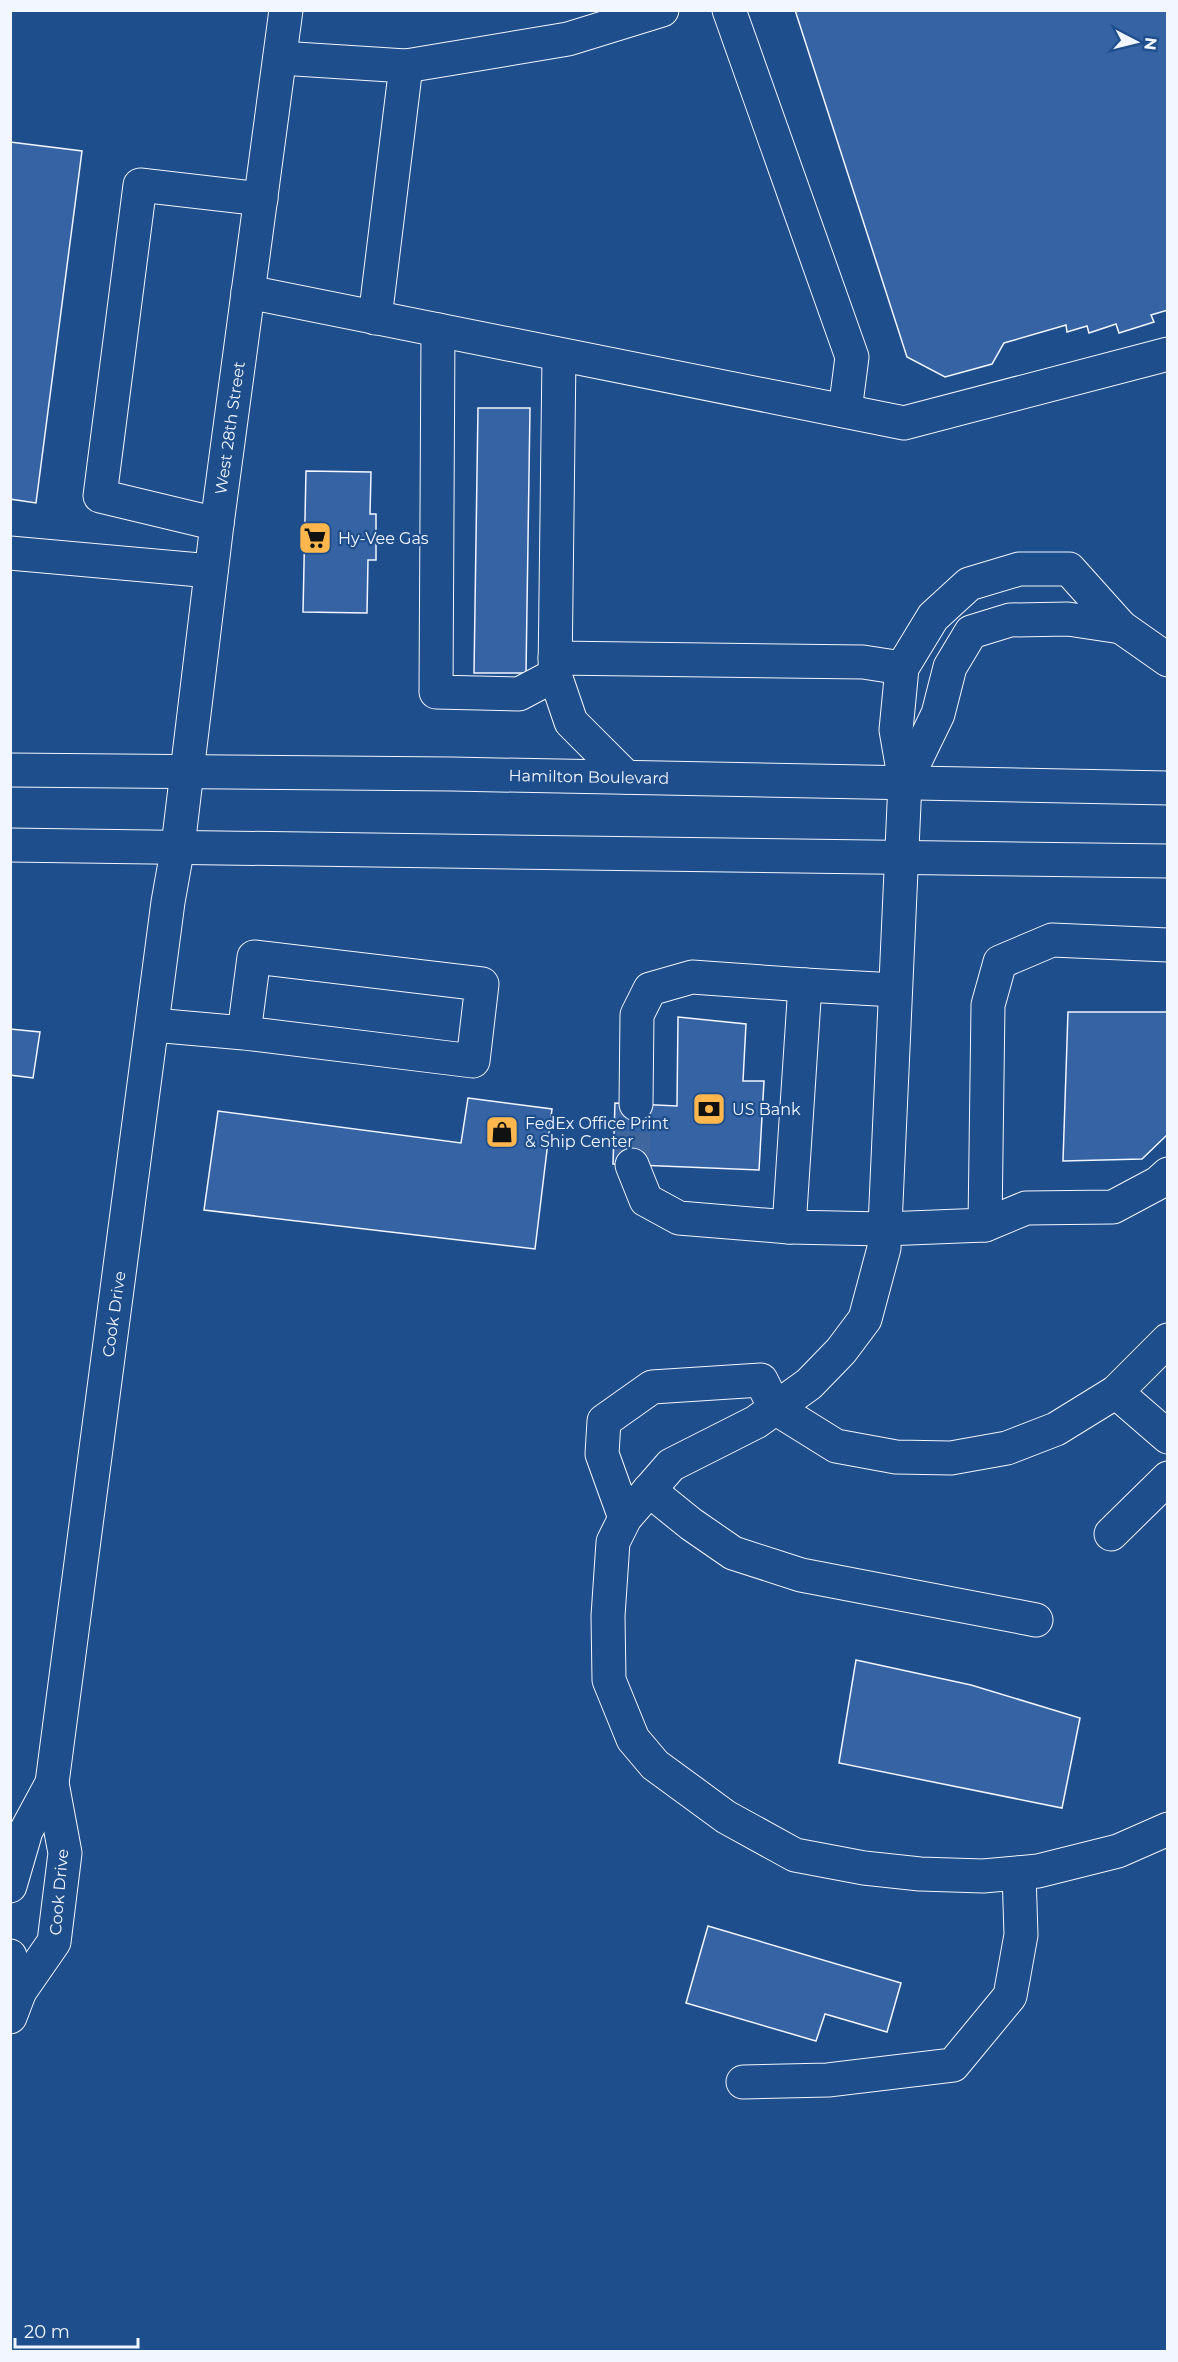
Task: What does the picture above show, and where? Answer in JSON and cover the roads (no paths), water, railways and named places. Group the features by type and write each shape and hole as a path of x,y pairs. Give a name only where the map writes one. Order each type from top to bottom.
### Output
{"main road":[{"name":"West 28th Street","path":"178,846 217,524 286,10"},
{"path":"279,58 406,66 568,39 662,10"},
{"path":"729,10 852,357 845,411"},
{"path":"375,318 406,66"},
{"path":"217,524 100,496 140,185 261,199"},
{"path":"248,292 904,423 1167,354"},
{"path":"438,330 436,692 519,694 555,666 863,662 902,668"},
{"path":"559,354 555,666 571,722 626,777"},
{"path":"10,554 211,571"},
{"path":"1167,660 1121,627 1069,569 1019,569 969,584 933,617 902,668 896,730 905,782 884,1248 864,1319 841,1351 809,1384 756,1422 671,1465 649,1490 625,1518 613,1542 608,1616 609,1680 633,1739 655,1766 726,1817 795,1855 864,1868 920,1874 984,1876 1038,1871 1118,1851 1167,1829"},
{"path":"905,782 938,714 950,667 971,632 1010,620 1068,619 1121,627"},
{"name":"Hamilton Boulevard","path":"10,770 626,777 1167,788"},
{"path":"10,845 1167,861"},
{"name":"Cook Drive","path":"15,2004 54,1942 65,1853 52,1783 168,902 178,846"},
{"path":"985,1225 987,1005 1000,962 1052,940 1167,945"},
{"path":"153,1025 244,1033 473,1061 482,984 254,957 244,1033"},
{"path":"636,1104 637,1016 650,989 692,976 895,990"},
{"path":"789,1227 805,985"},
{"path":"632,1165 646,1200 679,1218 789,1227 885,1229 985,1225 1026,1208 1113,1207 1158,1183 1167,1174"},
{"path":"625,1518 602,1454 604,1421 652,1387 761,1380 775,1408 836,1446 896,1457 951,1458 1007,1448 1056,1429 1116,1392 1167,1340"},
{"path":"1116,1392 1167,1437"},
{"path":"1111,1534 1167,1478"},
{"path":"649,1490 691,1524 733,1553 801,1575 1036,1620"},
{"name":"Cook Drive","path":"12,1869 26,1831 52,1783"},
{"path":"12,1869 65,1853"},
{"path":"743,2082 828,2080 953,2065 1010,1996 1021,1935 1019,1873"},
{"name":"Cook Drive","path":"10,1956 15,2004"}],"tunnel":[{"path":"632,1165 636,1104"}],"place":[{"name":"Hy-Vee Gas","path":"315,538"},
{"name":"US Bank","path":"709,1109"},
{"name":"FedEx Office Print & Ship Center","path":"502,1132"}]}
